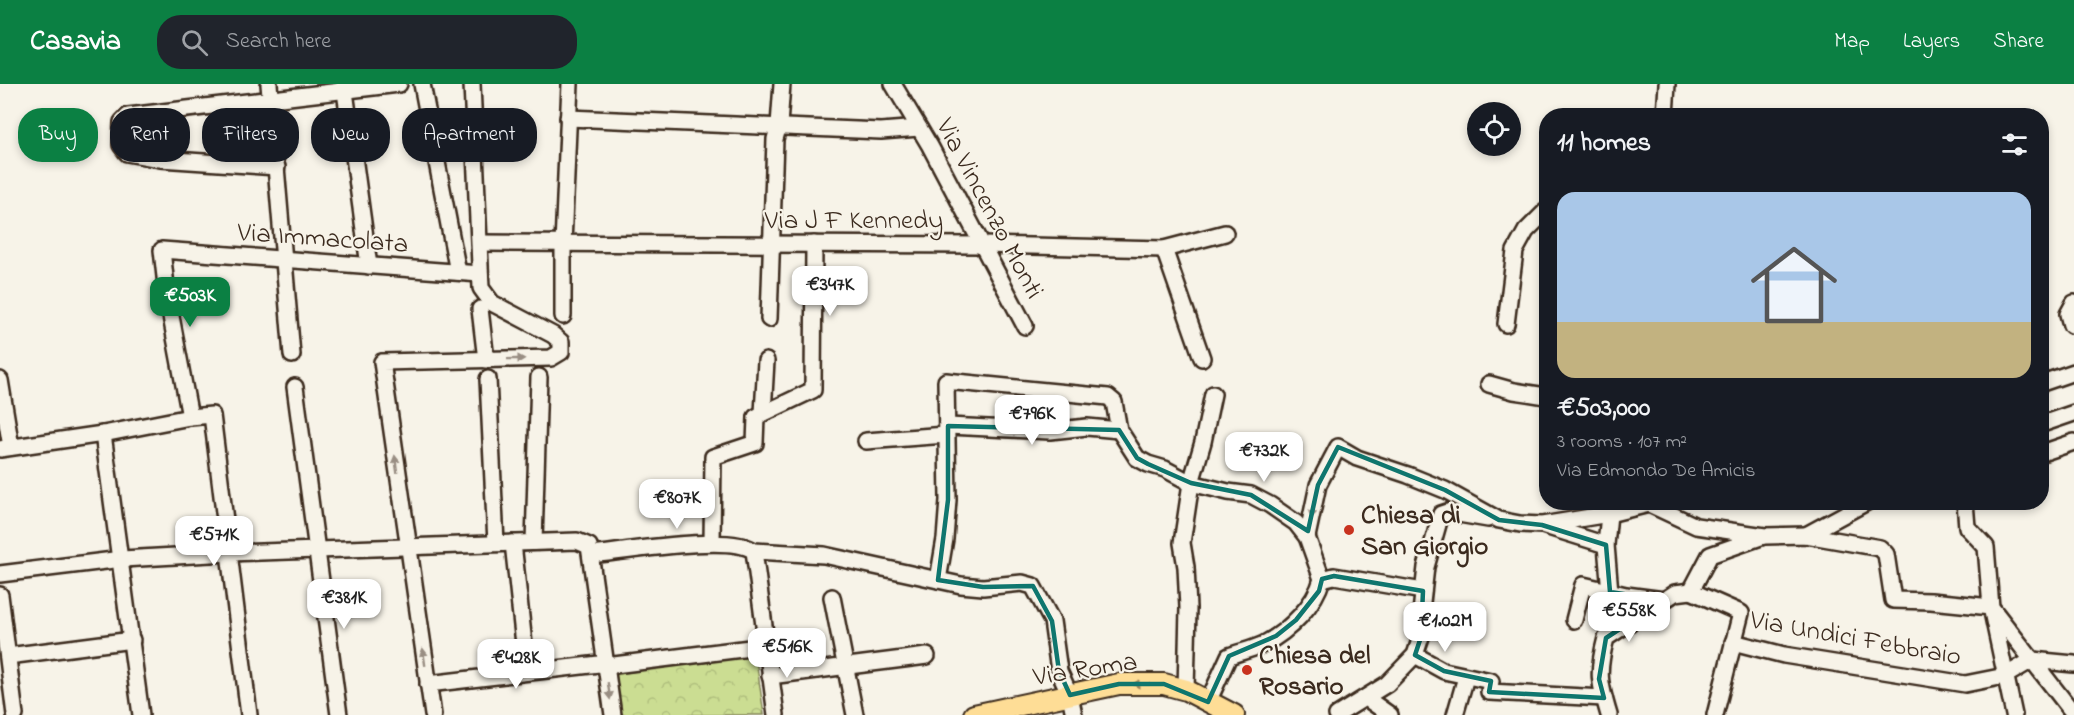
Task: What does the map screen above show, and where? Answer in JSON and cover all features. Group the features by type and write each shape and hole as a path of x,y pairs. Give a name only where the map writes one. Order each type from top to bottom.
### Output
{"main road":[{"name":"Via Roma","path":"975,715 1119,684 1164,684 1186,690 1234,715"}],"street":[{"path":"277,167 160,159 127,153 121,145 122,122 128,116 270,92 399,84"},
{"path":"422,84 458,272"},
{"path":"433,715 382,362 552,358 561,352 561,342 554,335 492,303 481,288 472,84"},
{"path":"563,316 563,244 570,84"},
{"path":"769,319 776,139 782,84"},
{"name":"Via Vincenzo Monti","path":"893,84 1025,326"},
{"path":"1666,108 1667,84"},
{"path":"345,87 369,266"},
{"path":"270,92 292,355"},
{"path":"568,118 881,131 919,128"},
{"path":"1506,324 1515,251 1526,231 1539,218"},
{"name":"Via J F Kennedy","path":"480,243 982,245 1164,249 1225,232"},
{"path":"712,543 712,457 755,444 756,417 813,390 814,244"},
{"path":"1164,249 1202,358"},
{"name":"Via Immacolata","path":"190,417 167,295 162,250 480,274"},
{"path":"2071,325 2068,314 2074,303"},
{"path":"480,309 486,360"},
{"path":"763,413 766,361"},
{"path":"2049,381 2074,372"},
{"path":"534,542 539,377"},
{"path":"488,379 496,543"},
{"path":"0,380 5,448 212,415 249,715"},
{"path":"938,580 945,539 948,500 946,381 1108,397 1114,402 1119,430 1137,458 1191,483 1251,495 1270,505 1296,523 1307,537 1322,579 1319,591 1296,620 1263,645 1228,656 1208,702"},
{"path":"1489,384 1539,395"},
{"path":"295,387 339,715"},
{"path":"1186,690 1188,608 1182,543 1191,483 1203,442 1213,394"},
{"path":"2049,422 2074,413"},
{"path":"866,441 947,430 1050,431 1087,427 1119,430"},
{"path":"104,434 141,715"},
{"path":"2049,451 2074,442"},
{"path":"1307,537 1318,485 1338,447 1357,458 1445,490 1499,520"},
{"path":"1337,715 1387,684 1414,655 1421,637 1426,567 1441,514 1447,512 1520,524 1542,525 1624,510"},
{"path":"1672,510 1696,526 1765,536 1806,535 1880,548 1886,554 1893,600 1931,601 1991,608 2074,714"},
{"path":"1806,535 1852,510"},
{"path":"1966,510 1967,526 1986,547 1991,608 2014,715"},
{"path":"1610,514 1606,545 1611,592"},
{"path":"1542,525 1606,545"},
{"path":"1690,591 1710,555 1765,536"},
{"path":"0,574 122,559 316,549 577,541 589,546 591,555 613,715"},
{"path":"513,543 527,672"},
{"path":"591,555 712,543 748,547 754,551 824,555 961,585 983,587 1023,583 1033,586 1052,621 1059,671 1070,695 1074,715"},
{"path":"754,551 776,715"},
{"path":"1322,579 1334,576 1423,591"},
{"path":"1574,620 1583,585 1664,600"},
{"path":"1610,715 1599,679 1600,660 1606,638 1675,593 1690,591 1741,613 1715,715"},
{"path":"0,595 15,715"},
{"path":"832,597 855,715"},
{"path":"8,656 132,640"},
{"name":"Via Undici Febbraio","path":"1733,642 1784,655 1965,684 2006,676"},
{"path":"428,684 599,664 606,666 766,646"},
{"path":"1414,655 1444,671 1491,681 1489,692 1604,698"},
{"path":"770,676 927,656"},
{"path":"2006,676 2032,660 2074,664"},
{"path":"1455,715 1466,677"},
{"path":"1366,698 1390,715"}],"highlighted area":[{"path":"948,426 1119,430 1137,458 1148,464 1191,483 1251,495 1308,531 1318,485 1338,447 1445,490 1499,520 1542,525 1606,545 1610,592 1664,600 1606,638 1599,679 1604,698 1489,692 1491,681 1444,671 1415,655 1421,637 1423,591 1334,576 1322,579 1319,591 1296,620 1276,636 1229,656 1208,702 1164,684 1119,684 1070,695 1059,671 1052,621 1033,586 983,587 938,580 948,500"}],"green space":[{"path":"755,653 764,715 621,715 613,676"}],"place":[{"name":"Chiesa di San Giorgio","path":"1349,530"},
{"name":"Chiesa del Rosario","path":"1247,670"}]}
